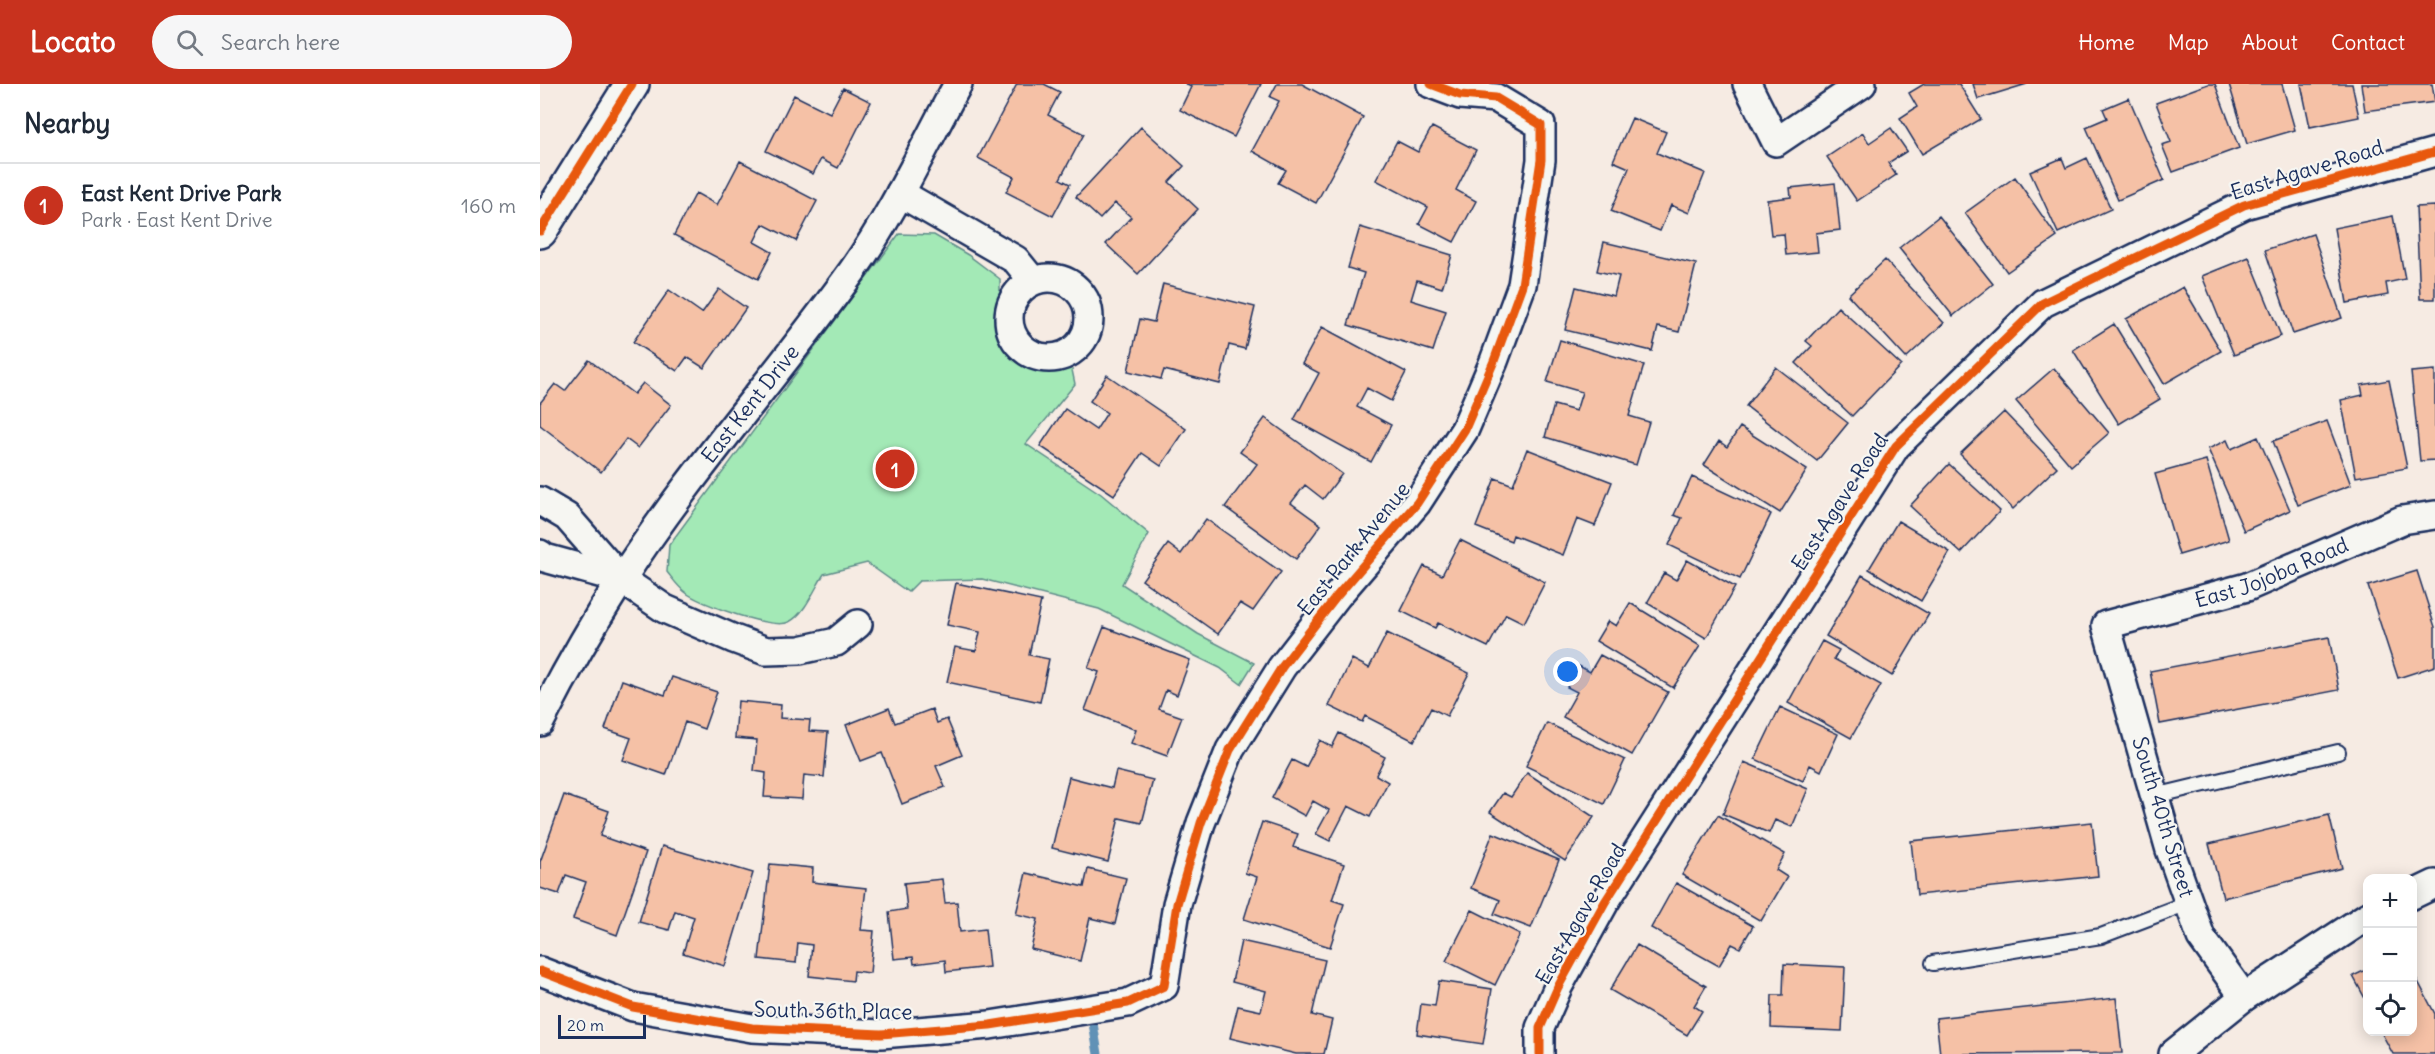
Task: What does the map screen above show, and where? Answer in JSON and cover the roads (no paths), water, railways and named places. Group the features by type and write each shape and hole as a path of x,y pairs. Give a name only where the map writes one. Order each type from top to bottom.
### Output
{"street":[{"path":"540,231 632,84"},
{"name":"East Kent Drive","path":"540,722 560,682 621,579 706,462 854,269 900,193 958,84"},
{"name":"East Park Avenue","path":"1164,986 1177,904 1201,823 1230,750 1282,666 1337,596 1417,503 1465,429 1494,361 1522,285 1541,160 1541,124 1496,98 1460,95 1431,84"},
{"path":"1747,84 1776,142 1862,84"},
{"name":"East Agave Road","path":"1540,1054 1540,1028 1558,987 1605,902 1896,446 2043,303 2244,205 2435,152"},
{"path":"900,193 1016,260 1033,281"},
{"path":"540,501 567,517 621,579 665,609 766,651 800,650 836,642 858,624"},
{"name":"East Jojoba Road","path":"2106,626 2247,587 2402,520 2435,516"},
{"path":"540,554 545,558 621,579"},
{"name":"South 40th Street","path":"2106,626 2170,850 2188,903 2201,937 2244,997"},
{"path":"2417,893 2435,884"},
{"path":"2173,1054 2244,997 2363,919"},
{"name":"South 36th Place","path":"540,971 633,1007 752,1028 881,1034 990,1025 1128,1003 1164,986"}],"lane":[{"path":"2155,796 2338,752"},
{"path":"1934,963 2101,936 2188,903"}],"waterway":[{"path":"1091,1011 1098,1054"}],"place":[{"name":"East Kent Drive Park","path":"895,469"}]}
